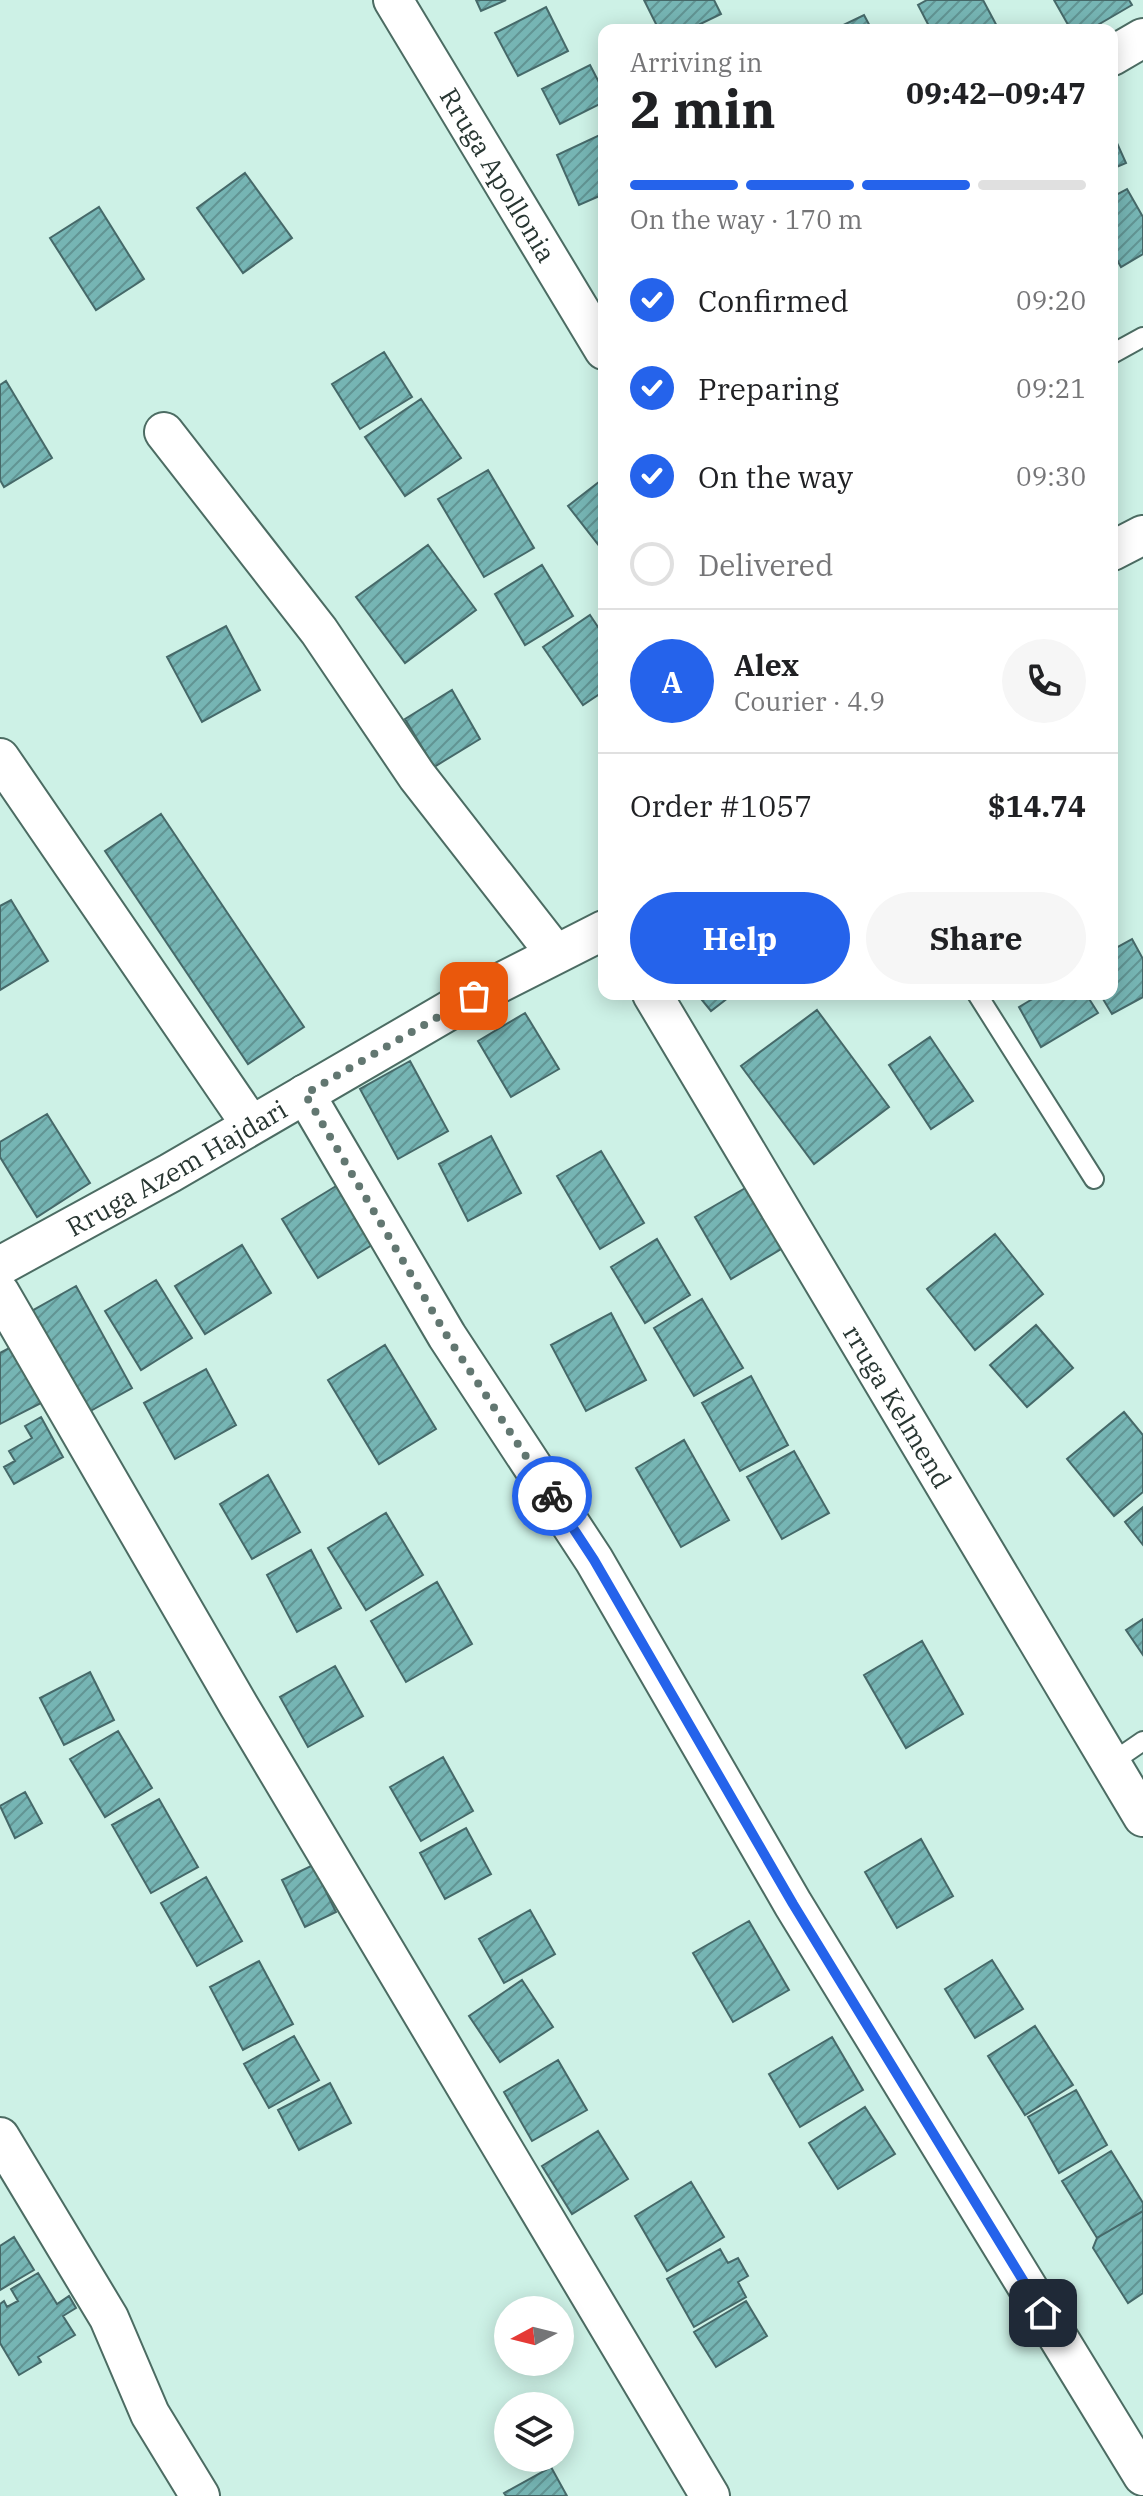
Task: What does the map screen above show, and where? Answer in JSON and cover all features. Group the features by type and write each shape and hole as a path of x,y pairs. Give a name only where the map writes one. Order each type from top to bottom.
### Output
{"street":[{"name":"Rruga Apollonia","path":"393,0 598,336"},
{"path":"1118,53 1143,38"},
{"path":"164,432 319,631 417,776 555,953"},
{"path":"1118,548 1143,535"},
{"path":"0,758 251,1125"},
{"name":"Rruga Azem Hajdari","path":"6,1250 251,1125 555,953 598,933"},
{"name":"rruga Kelmend","path":"656,1000 1143,1817"},
{"path":"305,1094 447,1336 594,1560 793,1904 1143,2476"},
{"path":"0,1293 239,1706 710,2496"},
{"path":"0,2137 109,2318 150,2414 200,2496"}],"lane":[{"path":"1118,351 1143,337"},
{"path":"981,1000 1094,1179"},
{"path":"1111,1763 1143,1741"}],"building":[{"path":"476,0 506,0 481,11"},
{"path":"644,0 714,0 721,14 700,24 656,24"},
{"path":"927,0 983,0 996,24 928,24 918,5"},
{"path":"1054,0 1129,0 1132,5 1099,24 1068,24"},
{"path":"546,7 568,51 518,76 495,33"},
{"path":"864,15 869,24 845,24"},
{"path":"590,65 598,80 598,105 560,124 542,89"},
{"path":"598,136 598,197 579,205 557,155"},
{"path":"1118,145 1126,163 1118,166"},
{"path":"245,173 292,238 243,273 197,208"},
{"path":"1127,189 1143,217 1143,254 1121,267 1118,262 1118,194"},
{"path":"99,207 144,279 96,310 50,238"},
{"path":"384,352 412,397 360,429 332,384"},
{"path":"6,381 52,458 4,487 0,480 0,385"},
{"path":"421,399 461,458 405,496 365,437"},
{"path":"488,470 534,548 484,577 438,499"},
{"path":"598,483 598,544 568,506"},
{"path":"428,545 476,610 405,663 356,597"},
{"path":"542,565 573,616 525,645 495,594"},
{"path":"590,615 598,627 598,695 583,705 543,647"},
{"path":"226,626 260,690 202,722 167,657"},
{"path":"452,690 480,739 434,767 405,719"},
{"path":"161,814 304,1027 248,1064 105,851"},
{"path":"11,900 48,961 0,990 0,906"},
{"path":"1132,939 1143,959 1143,997 1112,1014 1104,1000 1118,1000 1118,947"},
{"path":"702,1000 725,1000 711,1011"},
{"path":"1031,1000 1090,1000 1098,1013 1041,1047 1019,1007"},
{"path":"817,1010 889,1107 814,1164 741,1066"},
{"path":"525,1013 559,1069 511,1097 478,1041"},
{"path":"930,1037 973,1101 931,1129 889,1065"},
{"path":"410,1061 448,1131 398,1159 360,1089"},
{"path":"47,1114 90,1183 37,1217 0,1157 0,1142"},
{"path":"491,1136 521,1193 468,1221 439,1164"},
{"path":"601,1151 644,1223 600,1249 557,1176"},
{"path":"341,1183 377,1242 318,1278 282,1219"},
{"path":"747,1187 783,1248 731,1279 695,1217"},
{"path":"995,1234 1043,1294 975,1350 927,1289"},
{"path":"657,1239 690,1295 645,1323 611,1267"},
{"path":"242,1245 271,1293 205,1334 175,1286"},
{"path":"156,1280 192,1338 141,1370 105,1311"},
{"path":"76,1286 132,1388 85,1414 30,1312"},
{"path":"702,1299 743,1368 694,1396 654,1328"},
{"path":"611,1313 646,1380 586,1411 551,1345"},
{"path":"1036,1325 1073,1368 1027,1407 990,1365"},
{"path":"385,1345 436,1429 379,1464 328,1380"},
{"path":"13,1346 43,1402 0,1424 0,1353"},
{"path":"206,1369 236,1425 175,1459 144,1403"},
{"path":"751,1376 788,1445 740,1471 702,1403"},
{"path":"1124,1412 1143,1435 1143,1492 1114,1516 1067,1459"},
{"path":"41,1417 63,1457 14,1484 4,1467 15,1461 9,1451 32,1438 25,1426"},
{"path":"684,1440 729,1520 681,1547 636,1468"},
{"path":"794,1451 829,1513 782,1539 747,1477"},
{"path":"268,1475 300,1532 252,1559 220,1504"},
{"path":"1143,1507 1143,1545 1125,1522"},
{"path":"386,1513 423,1575 366,1610 328,1548"},
{"path":"311,1550 341,1608 297,1632 267,1575"},
{"path":"437,1582 472,1644 406,1682 371,1621"},
{"path":"1143,1619 1143,1655 1126,1630"},
{"path":"922,1641 963,1714 906,1748 864,1675"},
{"path":"335,1666 363,1716 308,1747 280,1697"},
{"path":"90,1672 114,1720 64,1745 40,1698"},
{"path":"118,1731 152,1788 105,1817 70,1759"},
{"path":"443,1757 473,1811 421,1841 390,1787"},
{"path":"25,1792 42,1823 15,1838 0,1806"},
{"path":"159,1799 198,1867 151,1893 112,1825"},
{"path":"466,1828 491,1874 445,1899 420,1853"},
{"path":"921,1839 953,1896 897,1928 865,1872"},
{"path":"313,1865 336,1912 305,1927 282,1880"},
{"path":"206,1877 242,1941 197,1966 161,1903"},
{"path":"530,1910 555,1954 504,1983 479,1939"},
{"path":"749,1921 789,1990 733,2022 693,1953"},
{"path":"992,1960 1023,2009 975,2038 945,1989"},
{"path":"259,1961 293,2024 243,2050 210,1987"},
{"path":"522,1980 553,2027 500,2062 469,2016"},
{"path":"1035,2026 1073,2085 1025,2115 988,2056"},
{"path":"294,2036 319,2080 269,2108 244,2064"},
{"path":"832,2037 863,2090 800,2127 769,2074"},
{"path":"558,2060 587,2110 532,2141 504,2092"},
{"path":"330,2083 351,2123 299,2150 278,2110"},
{"path":"1076,2090 1107,2145 1059,2173 1028,2117"},
{"path":"865,2107 895,2154 838,2189 809,2143"},
{"path":"598,2131 628,2179 572,2214 542,2166"},
{"path":"1111,2151 1143,2203 1143,2211 1097,2238 1062,2181"},
{"path":"691,2182 724,2237 667,2271 635,2216"},
{"path":"1143,2211 1143,2293 1128,2303 1093,2248 1097,2238"},
{"path":"14,2237 34,2270 0,2290 0,2246"},
{"path":"720,2249 728,2263 738,2258 748,2276 738,2282 746,2297 694,2327 667,2279"},
{"path":"38,2273 57,2304 69,2296 76,2308 63,2316 75,2335 38,2357 41,2362 19,2375 0,2343 0,2304 4,2301 7,2307 18,2301 11,2289"},
{"path":"746,2301 767,2336 716,2367 694,2332"},
{"path":"542,2472 554,2472 567,2496 506,2496 504,2493"}],"way so far":[{"path":"474,996 305,1094 447,1336 552,1496"}],"route":[{"path":"552,1496 594,1560 793,1904 1043,2313"}]}
